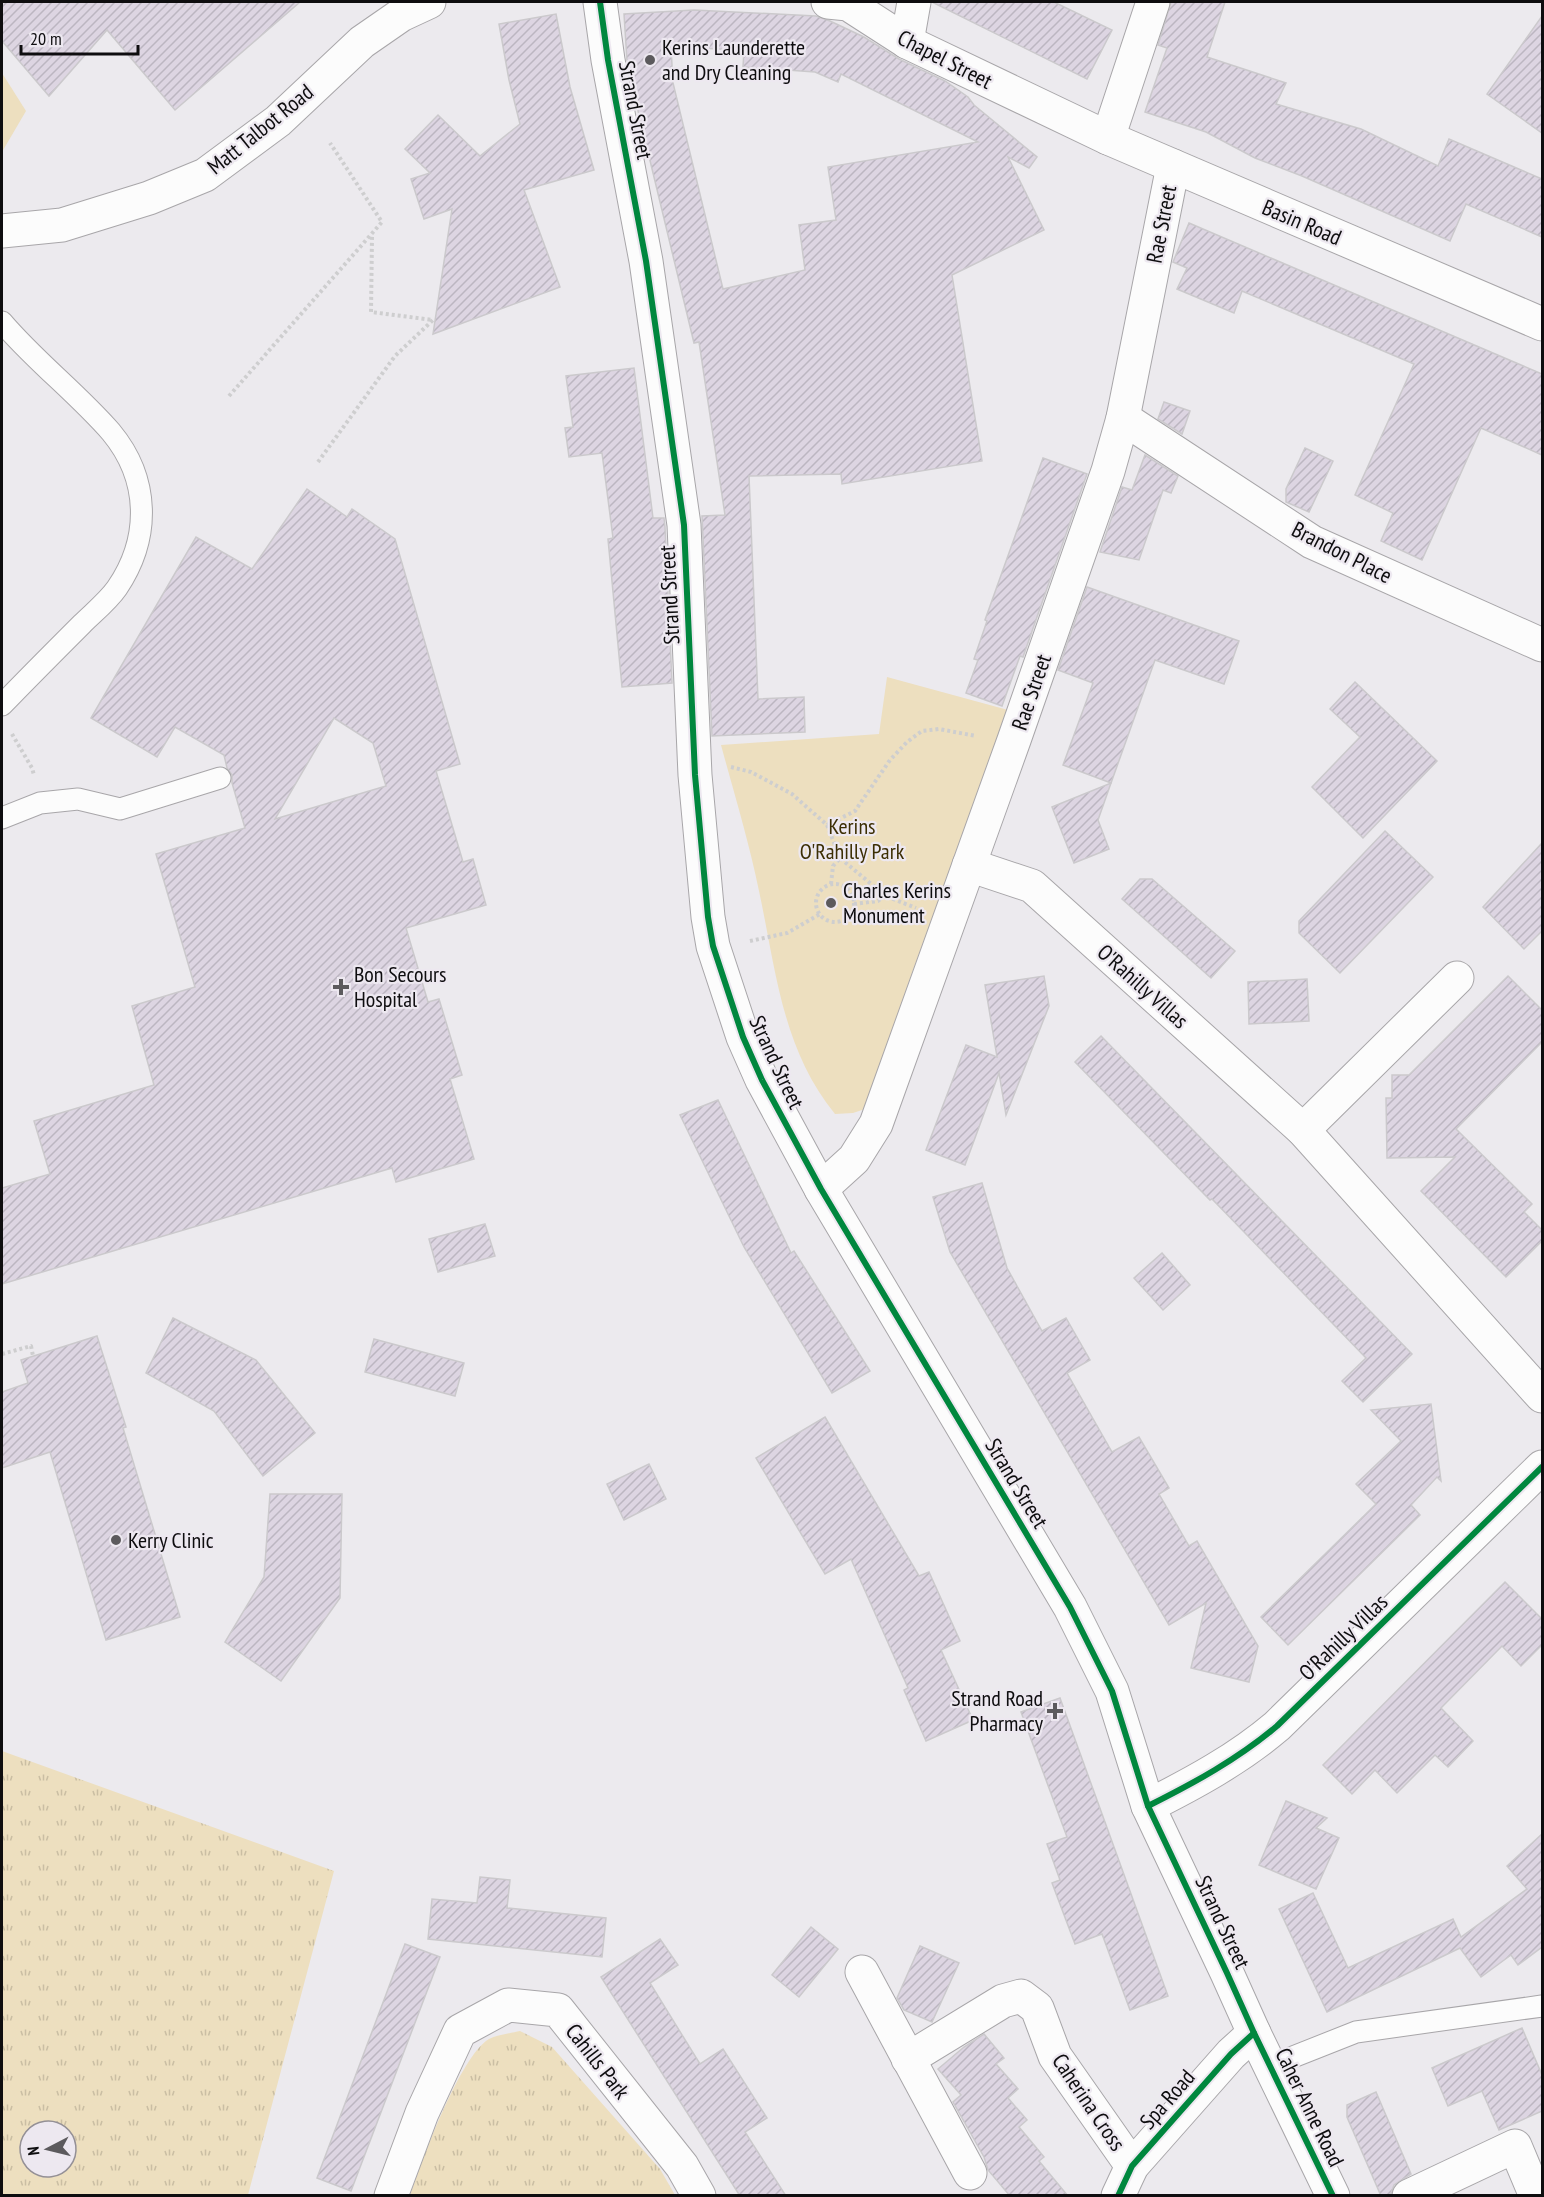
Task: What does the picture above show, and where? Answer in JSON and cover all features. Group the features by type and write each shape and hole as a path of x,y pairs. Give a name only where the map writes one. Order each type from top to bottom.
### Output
{"street":[{"name":"Matt Talbot Road","path":"2,231 62,225 149,198 205,175 278,121 362,42 401,15 429,2"},
{"name":"Strand Street","path":"600,2 608,60 646,261 684,525 695,775 702,866 713,946 743,1037 762,1080 821,1189 1070,1607 1112,1691 1148,1806 1254,2033"},
{"name":"Chapel Street","path":"828,2 848,4 907,42 1063,117"},
{"path":"907,42 914,2"},
{"path":"1108,138 1153,2"},
{"name":"Basin Road","path":"1063,117 1542,324"},
{"name":"Rae Street","path":"821,1189 854,1159 876,1124 1108,471 1122,418 1173,166"},
{"name":"Brandon Place","path":"1122,418 1312,542 1542,645"},
{"name":"O'Rahilly Villas","path":"969,866 1032,886 1303,1130 1542,1396"},
{"path":"1303,1130 1457,978"},
{"name":"O'Rahilly Villas","path":"1148,1806 1228,1762 1277,1726 1542,1467"},
{"path":"862,1972 970,2173"},
{"name":"Caherina Cross","path":"908,2059 1003,2001 1021,1996 1037,2008 1055,2056 1132,2166"},
{"name":"Cahills Park","path":"391,2196 422,2113 460,2031 508,2005 558,2010 682,2166 699,2196"},
{"name":"Caher Anne Road","path":"1254,2033 1333,2196"},
{"name":"Spa Road","path":"1118,2196 1132,2166 1231,2054 1254,2033"},
{"path":"1409,2196 1515,2146 1536,2196"}],"lane":[{"path":"2,322 15,338 52,371 112,434 127,456 141,491 143,517 135,555 117,589 2,705"},
{"path":"2,818 40,803 78,799 120,809 220,778"},
{"path":"1270,2066 1356,2032 1542,2006"}],"path":[{"path":"229,396 382,222 330,143"},
{"path":"318,462 394,356 434,320 371,312 372,234"},
{"path":"827,825 855,811 890,760 907,742 922,731 939,729 1014,740"},
{"path":"12,733 32,768 40,803"},
{"path":"695,775 732,767 751,772 792,794 827,825 840,858 893,899 949,921"},
{"path":"831,884 833,866 840,858"},
{"path":"837,883 849,889 855,904 852,913 842,921 829,921 820,914 817,908 817,895 825,886 831,884 837,883"},
{"path":"855,904 878,901 887,894"},
{"path":"713,946 776,937 798,928 820,914"},
{"path":"2,1354 31,1346 33,1356"}],"green space":[{"path":"2,73 26,111 2,152"},
{"name":"Kerins O'Rahilly Park","path":"887,677 1008,710 865,1109 853,1113 835,1114 817,1089 803,1063 783,1008 751,854 721,745 879,734"},
{"path":"2,1751 334,1871 248,2195 2,2195"},
{"path":"520,2031 552,2047 660,2169 675,2195 410,2196 443,2111 466,2066 478,2049 489,2039"}],"building":[{"path":"2,2 300,2 175,110 107,30 49,96 2,41"},
{"path":"932,2 1054,2 1112,30 1087,79"},
{"path":"1171,2 1225,2 1207,57 1286,83 1276,104 1361,129 1438,166 1449,139 1542,179 1542,237 1466,204 1450,241 1302,176 1255,158 1206,132 1145,112 1167,48 1158,45"},
{"path":"694,10 816,16 864,37 899,59 945,81 968,97 974,105 1037,157 1029,168 1008,157 1044,230 952,275 982,461 842,484 841,474 749,476 758,699 804,697 805,732 712,736 702,516 725,515 699,342 694,343 633,90 627,61 624,14","holes":["671,47 744,50 743,67 815,72 838,82 841,74 978,142 828,167 836,220 799,225 805,270 723,289 673,83"]},
{"path":"556,14 570,87 594,170 524,190 560,287 433,334 452,209 424,219 411,179 430,173 405,149 438,115 480,156 520,124 499,24"},
{"path":"1542,16 1542,133 1487,94"},
{"path":"1189,223 1542,374 1542,455 1481,428 1422,560 1381,541 1393,513 1355,495 1414,364 1242,291 1234,313 1177,289 1187,268 1173,262"},
{"path":"634,368 653,518 664,518 672,683 622,687 608,539 613,538 602,453 569,457 565,428 573,427 566,376"},
{"path":"1164,402 1190,411 1182,434 1158,419"},
{"path":"1305,448 1333,461 1309,512 1286,502 1286,489"},
{"path":"1145,455 1178,476 1171,493 1163,490 1139,560 1100,552 1122,487 1132,490"},
{"path":"1043,458 1087,474 1023,657 1020,656 1002,706 966,693 978,660 974,659 987,621 985,620"},
{"path":"307,489 347,517 352,509 395,539 460,764 436,771 463,862 473,859 486,905 406,928 428,1002 439,999 462,1075 450,1079 474,1159 396,1182 392,1168 2,1284 2,1188 50,1174 34,1121 154,1085 132,1006 195,987 156,854 245,828 232,783 232,775 227,768 224,755 175,727 157,757 91,718 196,537 252,569","holes":["334,718 373,743 386,786 275,819"]},
{"path":"1087,587 1239,641 1224,684 1155,660 1111,783 1063,765 1093,683 1058,670"},
{"path":"1355,682 1437,761 1363,838 1312,787 1360,737 1330,709"},
{"path":"1111,783 1098,820 1109,849 1074,863 1052,807"},
{"path":"1385,831 1433,877 1340,973 1299,933 1299,921"},
{"path":"1542,843 1542,931 1524,949 1483,907"},
{"path":"1140,879 1152,879 1235,951 1211,978 1122,899"},
{"path":"1044,976 1049,1006 1006,1115 999,1073 965,1165 926,1150 966,1045 997,1057 985,985"},
{"path":"1508,976 1542,1010 1542,1042 1456,1129 1532,1204 1524,1212 1542,1230 1542,1241 1506,1277 1421,1191 1455,1157 1387,1158 1386,1098 1392,1098 1392,1075 1409,1075"},
{"path":"1307,979 1309,1021 1249,1024 1248,982"},
{"path":"1101,1036 1412,1354 1363,1402 1342,1381 1366,1358 1075,1062"},
{"path":"718,1100 791,1253 794,1251 870,1371 832,1393 744,1247 680,1115"},
{"path":"982,1183 1007,1268 1042,1331 1066,1318 1090,1360 1067,1373 1112,1452 1139,1437 1169,1488 1159,1494 1189,1546 1197,1541 1258,1646 1249,1682 1191,1668 1206,1603 1169,1625 950,1252 933,1197"},
{"path":"485,1224 495,1256 438,1272 429,1239"},
{"path":"1162,1253 1190,1285 1163,1310 1134,1278"},
{"path":"173,1318 256,1360 315,1433 263,1476 214,1411 146,1373"},
{"path":"97,1336 126,1427 123,1428 180,1617 106,1640 50,1452 2,1468 2,1392 28,1383 21,1360"},
{"path":"374,1339 464,1363 455,1396 365,1372"},
{"path":"1431,1404 1441,1481 1437,1477 1411,1505 1420,1515 1288,1645 1261,1617 1376,1504 1356,1484 1401,1441 1371,1410"},
{"path":"825,1417 919,1576 929,1572 960,1641 941,1650 973,1720 926,1741 904,1690 908,1688 851,1559 825,1574 756,1458"},
{"path":"649,1464 666,1499 624,1520 607,1484"},
{"path":"270,1494 342,1494 340,1598 281,1681 225,1642 264,1577"},
{"path":"1505,1582 1542,1619 1542,1645 1521,1666 1502,1646 1441,1708 1473,1741 1448,1767 1435,1755 1397,1793 1375,1770 1352,1794 1323,1765"},
{"path":"1060,1698 1168,1996 1130,2010 1102,1934 1075,1944 1052,1883 1060,1880 1047,1844 1067,1837 1021,1712"},
{"path":"1286,1801 1327,1818 1316,1828 1339,1838 1316,1889 1259,1865"},
{"path":"1542,1834 1542,1947 1518,1965 1511,1955 1481,1977 1460,1948 1327,2012 1279,1909 1313,1893 1348,1968 1453,1919 1461,1937 1527,1889 1507,1866"},
{"path":"480,1877 510,1880 507,1908 606,1918 602,1957 428,1939 432,1899 477,1903"},
{"path":"811,1927 838,1949 799,1997 772,1975"},
{"path":"660,1939 678,1965 650,1983 700,2064 723,2049 767,2118 745,2132 786,2196 740,2196 601,1977"},
{"path":"405,1944 440,1957 351,2191 317,2178"},
{"path":"920,1946 959,1963 932,2022 904,2010 897,1998"},
{"path":"1522,2028 1542,2075 1542,2111 1499,2130 1482,2091 1448,2106 1432,2068"},
{"path":"984,2034 1004,2058 996,2064 1018,2089 1008,2098 1027,2120 1019,2127 1044,2157 1039,2161 1068,2196 1010,2196 988,2170 984,2157 953,2102 961,2095 938,2069"},
{"path":"1376,2092 1411,2174 1394,2185 1390,2196 1381,2196 1347,2117 1347,2105"}],"cycle path":[{"path":"600,2 608,60 646,261 684,525 695,775 708,917 713,946 743,1037 762,1080 821,1189 1070,1607 1112,1691 1148,1806 1333,2196"},
{"path":"1148,1806 1215,1770 1277,1726 1542,1467"},
{"path":"1118,2196 1132,2166 1231,2054 1254,2033"}],"place":[{"name":"Kerins Launderette and Dry Cleaning","path":"650,60"},
{"name":"Charles Kerins Monument","path":"831,903"},
{"name":"Bon Secours Hospital","path":"341,987"},
{"name":"Kerry Clinic","path":"116,1540"},
{"name":"Strand Road Pharmacy","path":"1055,1711"}]}
